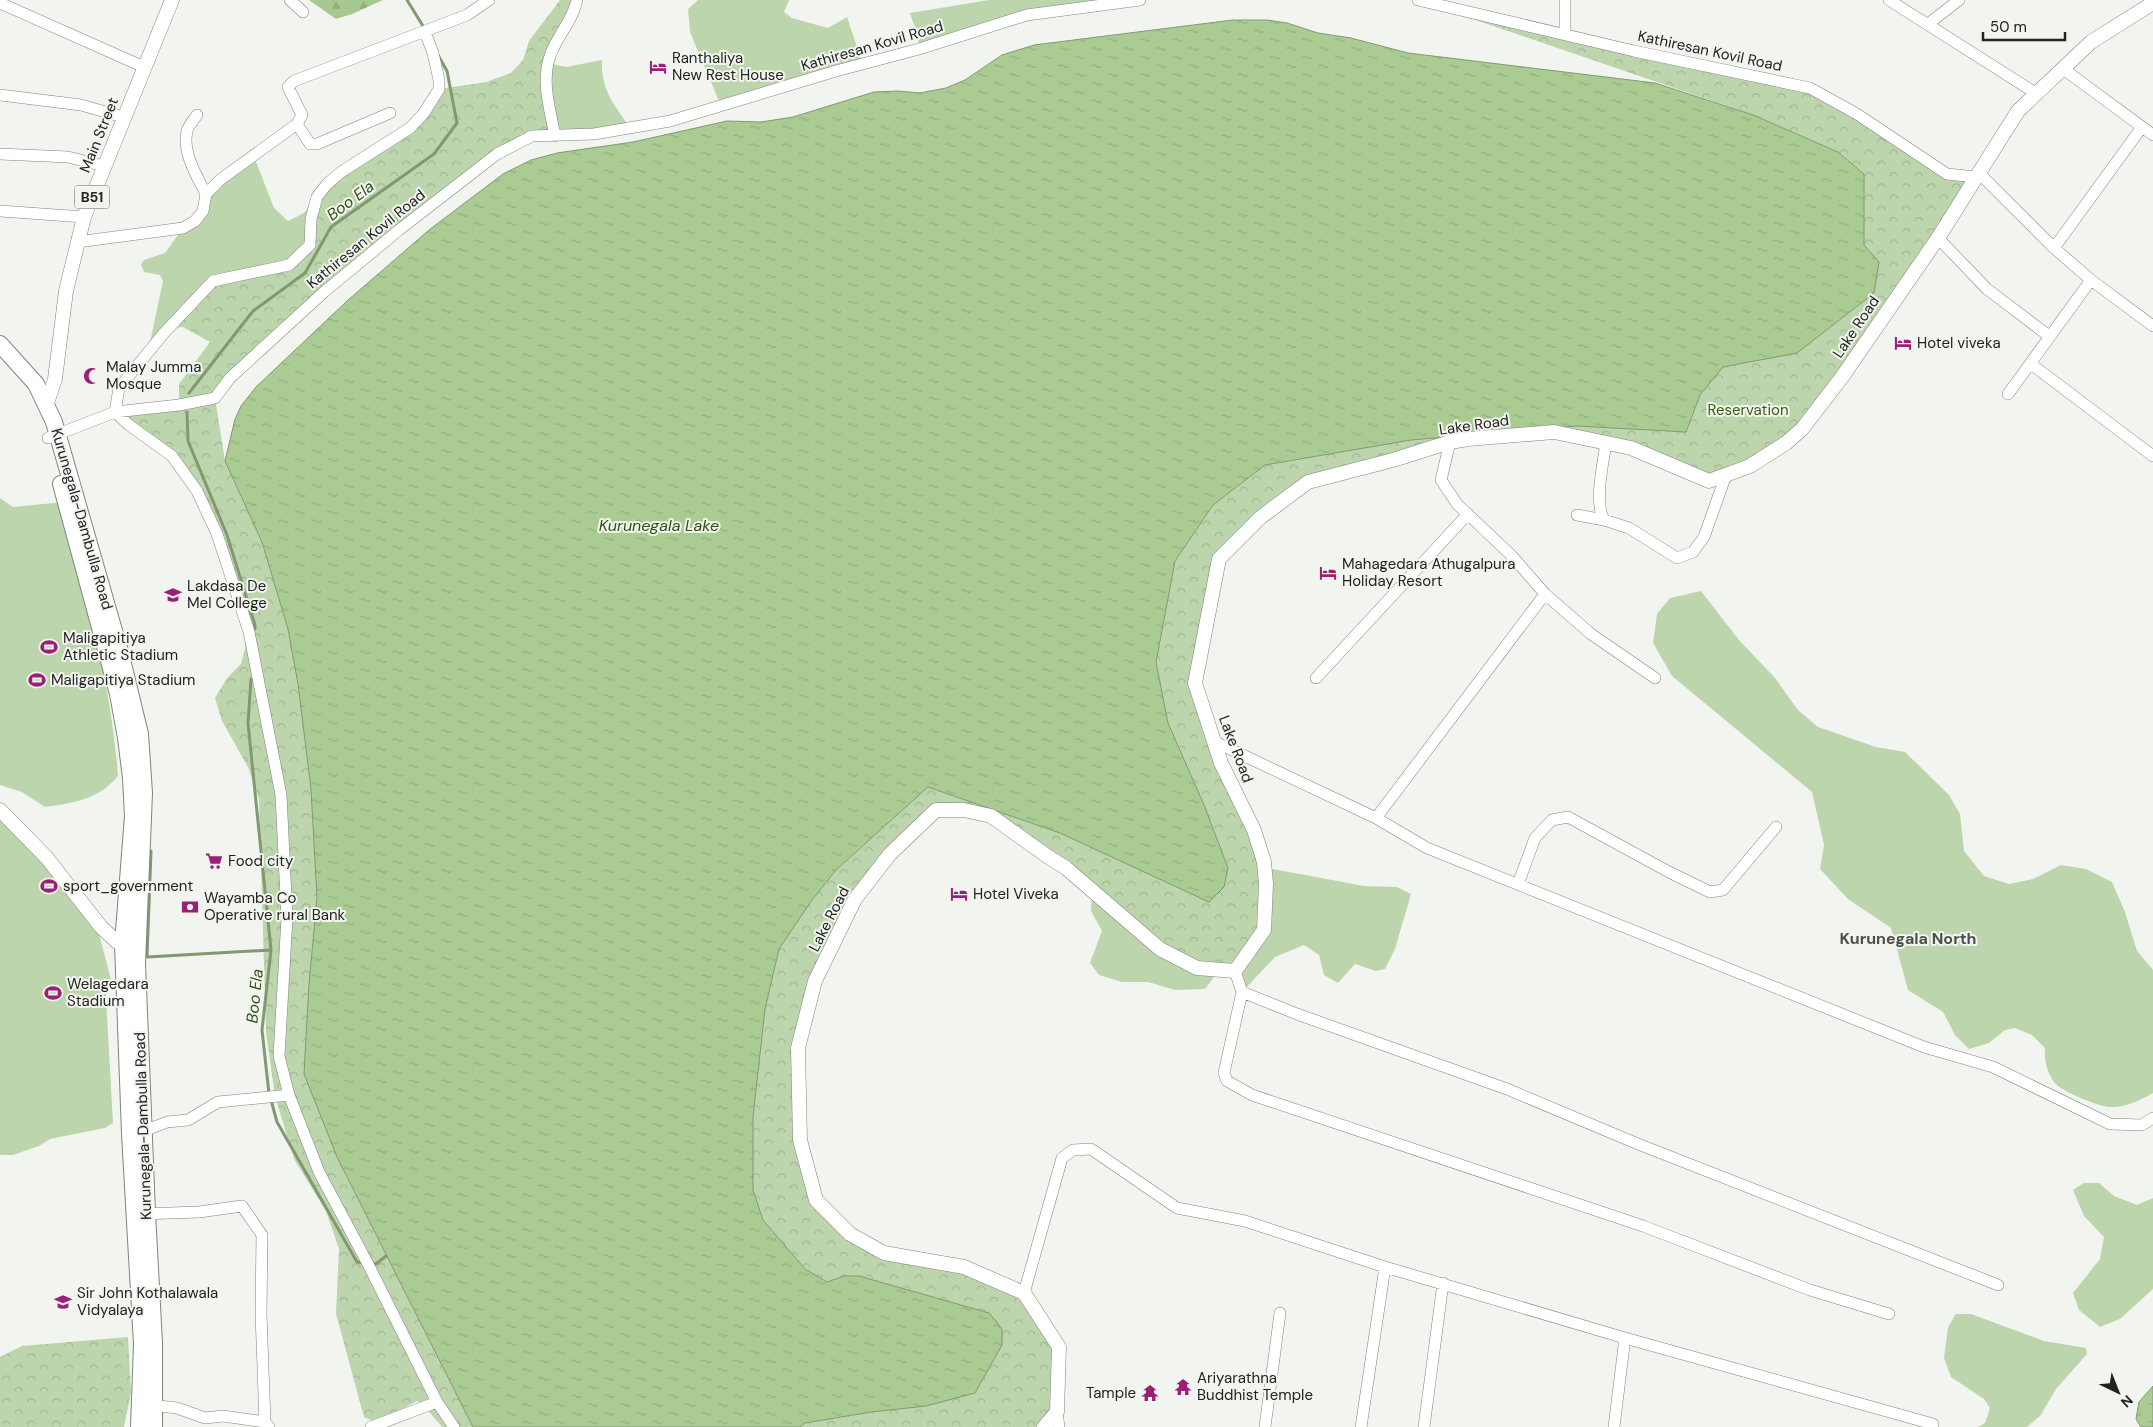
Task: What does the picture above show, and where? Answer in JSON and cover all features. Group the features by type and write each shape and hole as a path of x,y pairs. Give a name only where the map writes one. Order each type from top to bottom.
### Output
{"highway":[{"name":"Kurunegala-Dambulla Road","path":"0,344 36,384 47,403 53,436 118,694 126,738 133,816 130,944 141,1214 142,1344 148,1405 154,1427"},
{"name":"Kurunegala-Dambulla Road","path":"0,359 18,377 30,394 53,436"},
{"name":"Kurunegala-Dambulla Road","path":"139,1427 148,1405"}],"main road":[{"name":"Main Street","path":"47,403 55,379 66,291 84,216 172,0"},
{"name":"Lake Road","path":"1024,1293 964,1267 884,1253 850,1234 816,1200 800,1140 798,1048 815,981 854,899 890,854 936,810 964,810 991,816 1066,868 1160,949 1197,968 1235,971 1264,930 1266,884 1264,862 1254,830 1221,764 1195,683 1219,559 1261,517 1308,482 1393,460 1450,442 1554,432 1631,448 1709,481 1750,466 1786,443 1802,430 1938,238 2018,111 2092,42 2153,3"},
{"path":"0,810 47,858 109,936 130,944"},
{"path":"1024,1293 1060,1347 1057,1412 1044,1427"}],"street":[{"path":"290,0 303,12"},
{"path":"77,242 183,228 195,221 203,211 206,194 221,179 297,124 302,115 288,87 294,81 467,15 489,0"},
{"path":"554,136 545,74 550,55 565,29 576,0"},
{"name":"Kathiresan Kovil Road","path":"115,412 179,405 216,398 230,378 324,292 497,154 532,136 594,134 670,121 836,71 919,49 1027,15 1140,0"},
{"name":"Kathiresan Kovil Road","path":"1418,0 1634,51 1810,88 1857,114 1947,174 1977,175"},
{"path":"1565,0 1565,34"},
{"path":"1889,0 2037,94"},
{"path":"1928,24 1959,0"},
{"path":"0,4 144,67"},
{"path":"115,412 119,388 164,333 213,281 290,265 310,245 311,219 318,197 327,184 362,158 410,128 424,113 439,89 439,80 433,53 424,32"},
{"path":"2062,68 2153,135"},
{"path":"0,95 81,105 123,117"},
{"path":"297,124 310,144 317,144 390,113"},
{"path":"197,115 187,130 187,150 192,166 206,194"},
{"path":"2054,248 2142,127"},
{"path":"0,154 68,157 104,166"},
{"path":"1977,175 2054,248 2091,280 2153,326"},
{"path":"0,211 84,216"},
{"path":"1938,238 1987,289 2049,336"},
{"path":"2008,394 2091,280"},
{"path":"2031,364 2153,456"},
{"path":"53,436 115,412"},
{"path":"115,412 137,431 172,456 197,491 217,534 249,632 281,795 287,918 279,1056 289,1095 318,1172 367,1263 437,1402 454,1427"},
{"path":"1450,442 1442,480 1457,504 1512,556 1545,594 1591,634 1656,678"},
{"path":"1604,520 1600,512 1601,472 1606,443"},
{"path":"1577,515 1604,520 1629,528 1677,558 1693,552 1704,537 1726,475"},
{"path":"1316,678 1468,514"},
{"path":"1376,818 1545,594"},
{"path":"1213,741 1376,818 1427,848 1924,1047 1993,1067 2110,1124 2142,1125 2153,1118"},
{"path":"1518,884 1534,838 1552,820 1568,817 1710,892 1723,890 1776,827"},
{"path":"1235,971 1242,992 1224,1073 1227,1081 1252,1095 1643,1226 1810,1290 1889,1314"},
{"path":"1242,992 1508,1089 1638,1144 1998,1285"},
{"path":"137,1133 167,1122 188,1120 218,1102 289,1095"},
{"path":"1024,1293 1062,1158 1074,1150 1092,1149 1177,1208 1245,1221 1384,1267 1625,1338 1933,1424"},
{"path":"141,1214 199,1212 242,1206 262,1235 261,1314 267,1424 223,1416 205,1418 176,1408 148,1405"},
{"path":"1360,1427 1384,1267"},
{"path":"1424,1427 1442,1283"},
{"path":"1265,1427 1280,1313"},
{"path":"1614,1427 1625,1338"},
{"path":"371,1427 437,1402"},
{"path":"1057,1412 1059,1427"}],"green space":[{"path":"309,0 383,0 336,19"},
{"path":"560,0 575,0 550,55 555,136 532,136 497,154 399,230 215,398 225,461 262,542 288,629 298,684 311,789 317,898 309,984 337,1157 473,1427 442,1427 424,1406 417,1401 377,1423 364,1417 336,1314 339,1249 326,1211 294,1159 275,1096 266,1032 259,799 248,767 222,721 215,698 227,678 241,664 249,632 217,534 187,475 115,412 179,405 179,384 210,342 183,327 173,328 213,281 289,265 310,245 311,219 327,184 410,128 439,89 486,82 511,73 523,60 529,41"},
{"path":"698,0 789,0 784,12 792,18 828,28 847,17 863,65 721,106 690,32 688,9"},
{"path":"989,0 1140,0 1027,15 919,49 918,37 910,13"},
{"name":"Reservation","path":"1417,0 1810,88 1947,174 1976,177 1802,429 1709,481 1631,448 1554,432 1468,439 1308,482 1219,559 1195,683 1264,862 1264,930 1235,971 1197,968 991,816 936,810 855,899 815,981 798,1048 800,1140 816,1200 884,1253 964,1267 1024,1293 1059,1347 1057,1412 1044,1427 800,1427 805,1423 871,1412 926,1406 903,1289 857,1277 827,1282 805,1269 763,1220 753,1190 753,1117 765,1009 779,949 812,900 836,870 928,787 1060,833 1228,868 1204,805 1168,723 1156,662 1175,561 1213,505 1265,465 1411,440 1577,426 1686,432 1700,395 1723,366 1797,353 1879,262 1864,245 1864,174 1838,152 1753,115"},
{"path":"602,60 602,71 606,89 630,128 555,136 548,63 566,67"},
{"path":"253,154 274,208 288,221 304,213 317,197 310,245 289,265 213,281 148,352 163,281 160,275 144,272 141,264 144,260 165,253 183,228 195,221 206,194"},
{"name":"Maligapitiya Athletic Stadium","path":"0,498 13,507 64,502 104,672 115,741 118,776 102,790 75,802 45,807 22,792 0,785"},
{"path":"1701,591 1739,640 1775,678 1798,710 1818,727 1876,747 1905,752 1949,795 1960,814 1964,851 1984,876 2009,884 2033,879 2061,865 2086,869 2112,882 2125,912 2137,951 2153,970 2153,1093 2132,1103 2115,1107 2104,1106 2081,1098 2056,1084 2050,1076 2047,1067 2045,1048 2032,1035 2015,1028 2005,1030 1989,1043 1969,1049 1955,1035 1943,1012 1908,990 1891,928 1848,899 1820,869 1824,845 1812,792 1672,676 1653,643 1657,614 1670,598"},
{"name":"Welagedara Stadium","path":"0,819 25,841 99,934 112,983 106,993 106,998 113,1123 105,1128 50,1139 39,1146 13,1155 0,1155"},
{"path":"1267,868 1364,886 1397,887 1411,894 1395,949 1385,969 1376,971 1355,964 1338,983 1324,975 1319,955 1304,945 1275,957 1242,992 1235,971 1218,972 1205,989 1175,990 1148,982 1122,982 1099,975 1090,963 1102,931 1091,911 1092,889"},
{"path":"2084,1183 2099,1183 2114,1196 2137,1205 2153,1198 2153,1289 2120,1319 2100,1327 2079,1310 2073,1293 2100,1259 2104,1237 2084,1216 2073,1190"},
{"path":"1956,1314 1971,1314 2044,1341 2086,1348 2087,1354 2056,1389 2040,1416 2027,1427 1978,1427 1985,1423 1990,1408 1984,1399 1951,1377 1944,1358 1948,1327"},
{"path":"128,1337 131,1392 124,1427 0,1427 0,1357 22,1346"}],"water":[{"name":"Kurunegala Lake","path":"1233,20 1267,20 1287,23 1318,33 1351,38 1408,53 1655,83 1753,115 1838,152 1864,174 1864,245 1879,262 1874,293 1797,353 1723,367 1700,395 1686,432 1577,426 1411,440 1265,465 1213,505 1175,561 1156,662 1168,723 1204,805 1228,868 1224,887 1209,902 1060,833 928,787 836,870 812,900 779,949 765,1009 753,1117 753,1190 763,1220 805,1269 827,1282 844,1276 859,1276 989,1313 1002,1329 1002,1345 975,1393 926,1406 871,1412 805,1423 800,1427 473,1427 337,1157 304,1074 309,984 317,898 311,789 298,684 288,629 262,542 225,461 235,419 241,406 256,387 347,301 429,230 503,174 531,160 557,153 633,142 727,121 761,122 793,117 874,92 898,91 920,93 946,88 965,80 1002,55 1034,45"},
{"path":"2153,1386 2153,1427 2141,1427 2136,1419 2139,1402"}],"waterway":[{"name":"Boo Ela","path":"407,0 423,26"},
{"name":"Boo Ela","path":"189,393 253,311 305,273 331,227 434,154 457,123 447,71 438,55"},
{"name":"Boo Ela","path":"187,412 188,441 227,535 255,629"},
{"name":"Boo Ela","path":"251,679 248,723 271,950 262,1030 269,1094"},
{"path":"151,851 147,957 271,950"},
{"name":"Boo Ela","path":"271,1100 277,1122 357,1262 364,1263"},
{"name":"Boo Ela","path":"370,1263 376,1264 386,1256"}],"place":[{"name":"Ranthaliya New Rest House","path":"658,67"},
{"name":"Hotel viveka","path":"1903,343"},
{"name":"Malay Jumma Mosque","path":"92,376"},
{"name":"Mahagedara Athugalpura Holiday Resort","path":"1328,573"},
{"name":"Lakdasa De Mel College","path":"173,595"},
{"name":"Maligapitiya Athletic Stadium","path":"49,647"},
{"name":"Maligapitiya Stadium","path":"37,680"},
{"name":"Food city","path":"214,861"},
{"name":"sport_government","path":"49,886"},
{"name":"Hotel Viveka","path":"959,894"},
{"name":"Wayamba Co Operative rural Bank","path":"190,907"},
{"name":"Welagedara Stadium","path":"53,993"},
{"name":"Sir John Kothalawala Vidyalaya","path":"63,1302"},
{"name":"Ariyarathna Buddhist Temple","path":"1183,1387"},
{"name":"Tample","path":"1150,1393"}],"district":[{"name":"Kurunegala North","path":"1908,938"}]}
